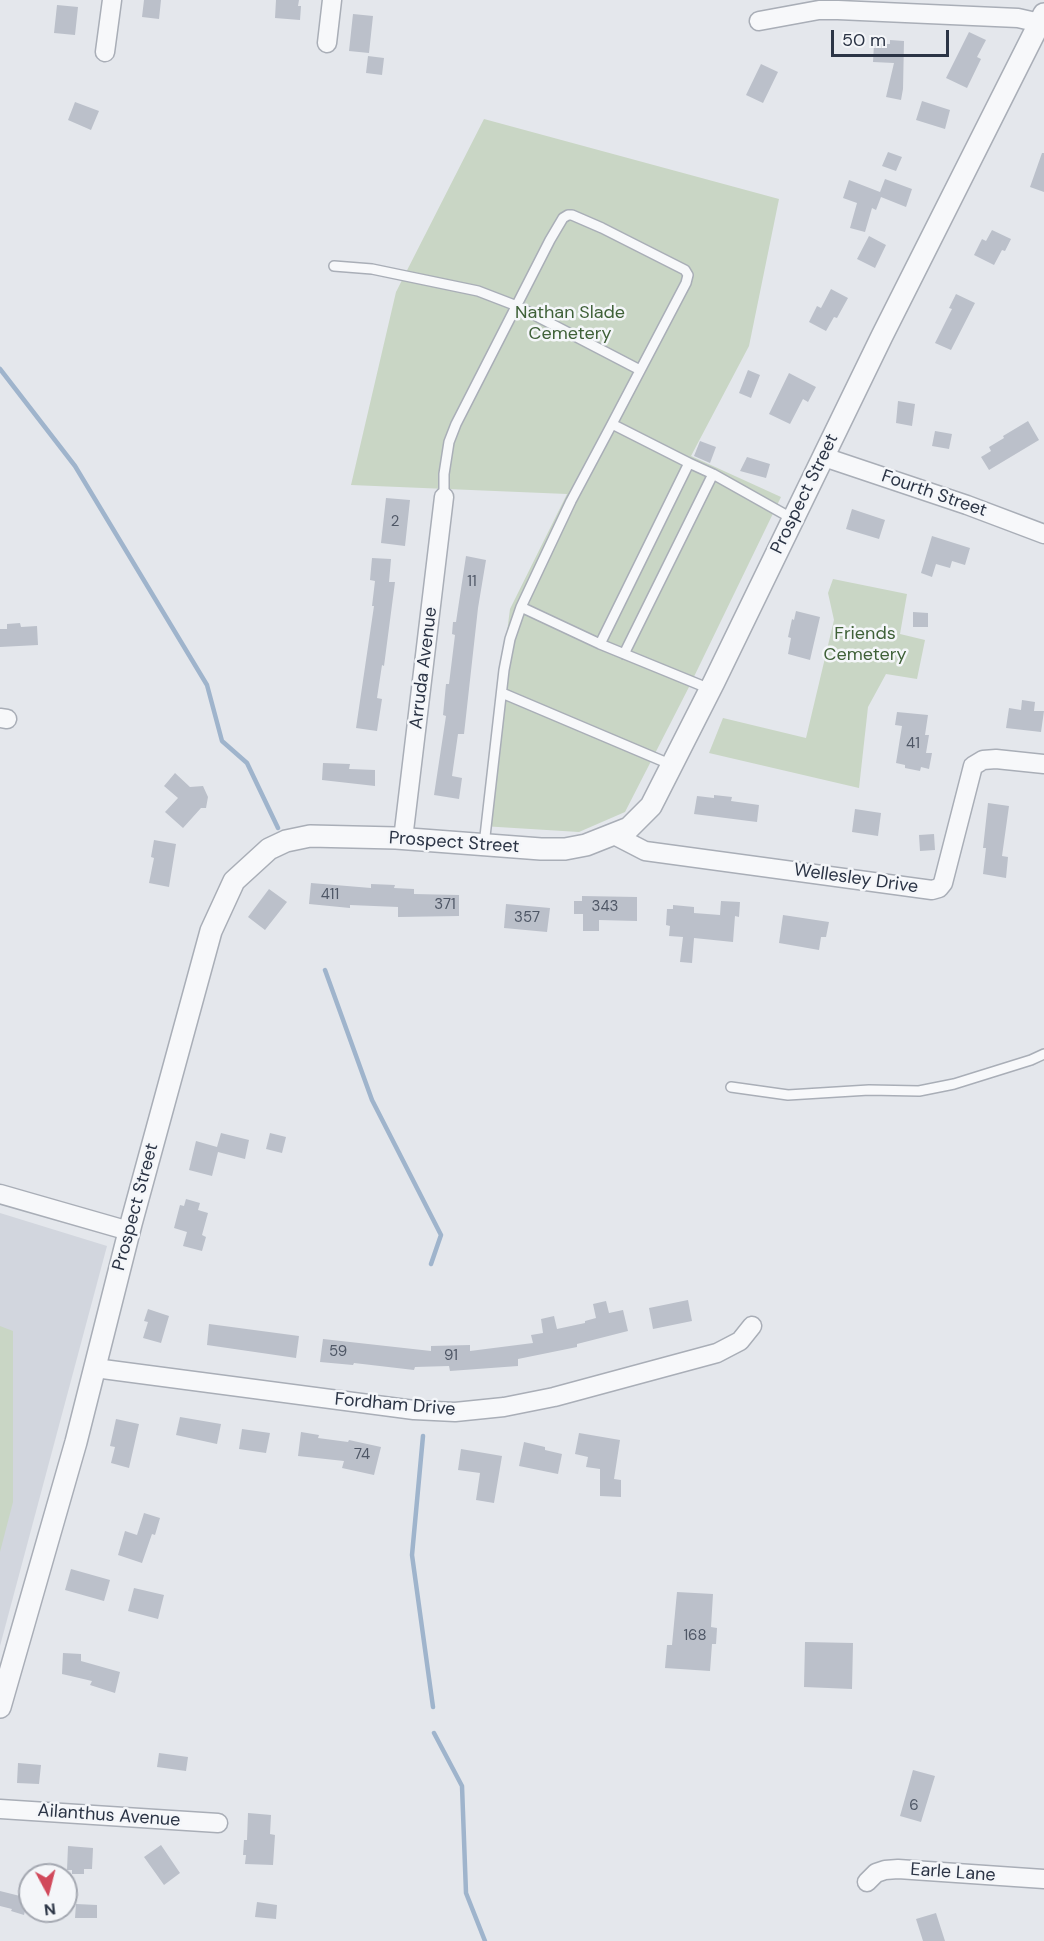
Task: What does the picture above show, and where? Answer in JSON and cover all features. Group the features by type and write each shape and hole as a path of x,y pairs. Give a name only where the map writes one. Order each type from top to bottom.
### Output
{"street":[{"path":"105,52 112,0"},
{"path":"327,43 332,0"},
{"path":"759,21 819,10 1042,19"},
{"name":"Prospect Street","path":"0,1707 76,1443 129,1231 211,931 234,881 269,849 286,841 310,836 565,849 586,845 628,828 651,806 1042,19"},
{"name":"Fourth Street","path":"824,457 967,505 1044,534"},
{"name":"Arruda Avenue","path":"403,839 444,497"},
{"name":"Wellesley Drive","path":"614,835 645,851 932,890 939,888 943,883 973,766 983,760 996,759 1044,764"},
{"path":"0,1194 129,1231"},
{"name":"Fordham Drive","path":"95,1368 414,1410 456,1412 504,1407 554,1397 717,1353 740,1341 752,1326"},
{"name":"Ailanthus Avenue","path":"0,1809 218,1823"},
{"name":"Earle Lane","path":"867,1882 876,1873 898,1869 1044,1879"}],"lane":[{"path":"444,497 448,442 563,218 572,215 685,270 688,274 686,283 571,501 521,607 510,639 484,845"},
{"path":"334,266 372,268 478,291 517,306 640,370"},
{"path":"612,424 713,474 794,519"},
{"path":"600,644 689,464"},
{"path":"624,654 713,474"},
{"path":"521,607 600,644 711,689"},
{"path":"502,693 672,765"},
{"path":"731,1087 788,1095 869,1090 919,1091 954,1084 1044,1054"}],"shaded area":[{"path":"0,1213 107,1246 0,1646"}],"green space":[{"name":"Nathan Slade Cemetery","path":"484,119 779,199 749,346 691,456 781,497 689,687 625,812 579,832 482,826 510,609 567,494 351,485 396,292"},
{"name":"Friends Cemetery","path":"833,579 907,594 900,634 925,640 917,679 886,674 868,707 859,788 709,753 723,718 806,738 834,620 828,593"},
{"path":"0,1326 13,1331 13,1502 0,1552"}],"building":[{"path":"144,0 161,0 159,19 142,17"},
{"path":"276,0 299,0 300,20 275,18"},
{"path":"57,5 78,7 75,35 54,33"},
{"path":"353,14 373,16 369,53 349,51"},
{"path":"969,32 986,40 977,57 981,59 967,88 946,78"},
{"path":"890,40 904,41 901,100 886,97 894,63 873,62 874,44 890,44"},
{"path":"368,56 384,58 382,75 366,73"},
{"path":"761,64 778,72 763,103 746,95"},
{"path":"922,101 950,110 945,129 916,120"},
{"path":"75,102 99,111 91,130 68,120"},
{"path":"888,152 902,157 896,171 882,166"},
{"path":"1042,153 1044,153 1044,192 1030,187"},
{"path":"885,179 912,189 906,207 881,197 876,210 872,208 865,232 850,228 857,203 843,198 849,180 880,192"},
{"path":"992,230 1011,239 994,265 974,255 982,239 986,241"},
{"path":"869,236 886,245 875,268 857,259"},
{"path":"831,289 848,298 837,318 834,317 826,331 809,322 817,306 821,308"},
{"path":"956,294 975,303 951,350 935,343 952,309 949,308"},
{"path":"748,370 760,375 751,398 739,393"},
{"path":"789,373 816,387 808,402 803,399 790,424 769,414"},
{"path":"898,401 915,404 912,426 896,423"},
{"path":"1028,421 1039,440 989,470 981,457 991,451 989,447 1004,438 1003,436"},
{"path":"935,431 952,434 949,449 932,446"},
{"path":"700,441 716,447 710,463 694,456"},
{"path":"747,457 770,464 766,478 740,471"},
{"path":"386,498 410,500 405,546 381,543"},
{"path":"852,509 885,520 879,539 846,529"},
{"path":"932,536 970,548 965,565 952,561 950,568 936,564 932,577 921,573"},
{"path":"466,556 486,560 478,608 464,734 458,734 452,776 462,778 459,799 434,795 446,716 443,715 446,684 449,684 455,635 452,634 453,622 456,622"},
{"path":"372,558 391,559 389,582 395,582 384,666 382,665 377,698 382,699 377,731 356,728 374,606 372,606 375,581 370,580"},
{"path":"796,611 820,617 810,660 788,654 791,638 788,637"},
{"path":"913,612 928,613 928,627 913,627"},
{"path":"20,623 21,627 37,626 38,645 0,647 0,629 7,629 7,624"},
{"path":"1022,700 1035,702 1034,711 1044,711 1041,732 1006,728 1009,708 1021,710"},
{"path":"897,712 928,715 925,735 929,735 926,753 932,753 929,769 921,767 920,771 905,768 905,765 896,763 902,726 895,725"},
{"path":"323,763 350,764 349,769 375,770 375,786 322,780"},
{"path":"175,773 190,787 203,786 208,797 206,808 201,808 183,828 165,812 178,798 164,786"},
{"path":"714,795 732,797 731,801 759,805 757,822 694,814 697,796 714,798"},
{"path":"988,803 1009,806 1002,856 1008,857 1006,878 983,874 986,848 983,848"},
{"path":"855,809 881,813 878,836 852,832"},
{"path":"934,834 935,850 920,851 919,835"},
{"path":"154,840 176,844 169,887 149,883 154,858 151,857"},
{"path":"311,883 371,888 371,884 395,885 394,888 414,889 414,894 459,895 459,916 398,917 398,907 350,905 350,908 309,904"},
{"path":"269,889 287,902 265,930 248,917"},
{"path":"582,896 637,897 637,921 599,920 599,931 583,931 583,914 574,914 574,901 582,901"},
{"path":"721,901 740,902 739,917 735,916 733,942 694,938 692,963 680,962 683,937 669,936 670,926 666,925 667,909 673,909 673,905 694,907 694,913 720,915"},
{"path":"506,904 550,908 547,932 504,928"},
{"path":"783,915 829,922 826,937 821,937 819,950 779,943"},
{"path":"221,1133 249,1140 245,1159 218,1152 212,1176 189,1170 196,1141 217,1147"},
{"path":"270,1133 286,1137 282,1153 266,1149"},
{"path":"186,1199 200,1203 198,1210 208,1213 202,1235 206,1237 202,1251 183,1246 187,1232 174,1228 180,1205 184,1206"},
{"path":"688,1300 692,1321 653,1329 649,1308"},
{"path":"606,1301 609,1313 623,1310 628,1331 577,1344 577,1347 518,1359 518,1366 450,1371 449,1366 415,1367 414,1370 354,1363 353,1365 320,1362 323,1339 431,1351 431,1346 470,1345 470,1351 533,1343 531,1335 543,1333 541,1319 554,1316 557,1329 585,1323 585,1321 596,1318 593,1304"},
{"path":"148,1309 169,1316 161,1343 143,1338 148,1322 144,1321"},
{"path":"209,1324 299,1336 296,1358 207,1345"},
{"path":"180,1417 221,1424 217,1444 176,1435"},
{"path":"116,1419 139,1424 129,1468 111,1463 115,1447 110,1446"},
{"path":"242,1429 270,1433 266,1453 239,1449"},
{"path":"301,1432 319,1435 318,1438 348,1442 349,1440 381,1447 374,1475 342,1468 344,1461 298,1456"},
{"path":"579,1433 620,1440 614,1479 621,1480 621,1497 600,1496 600,1469 586,1467 588,1457 575,1454"},
{"path":"524,1442 562,1454 558,1474 519,1466"},
{"path":"461,1449 502,1456 494,1503 476,1500 480,1473 458,1470"},
{"path":"144,1513 160,1518 142,1563 118,1555 125,1531 137,1535"},
{"path":"71,1569 110,1580 104,1601 65,1590"},
{"path":"134,1588 164,1595 158,1619 128,1611"},
{"path":"677,1592 713,1594 711,1627 717,1628 716,1644 712,1644 710,1671 665,1668 667,1645 672,1645"},
{"path":"805,1642 853,1643 852,1689 804,1687"},
{"path":"63,1653 81,1654 81,1661 120,1672 115,1693 90,1685 92,1681 62,1674"},
{"path":"159,1753 188,1757 186,1771 157,1767"},
{"path":"18,1763 41,1765 39,1784 17,1783"},
{"path":"913,1770 935,1776 921,1822 900,1816"},
{"path":"248,1813 271,1815 270,1834 275,1835 273,1865 245,1864 246,1855 243,1855 244,1840 247,1840"},
{"path":"161,1845 180,1873 164,1885 144,1857"},
{"path":"68,1846 93,1848 92,1869 84,1869 84,1874 78,1874 78,1863 67,1863"},
{"path":"0,1891 18,1896 18,1913 0,1906"},
{"path":"257,1902 277,1905 276,1919 255,1917"},
{"path":"78,1904 97,1905 97,1918 78,1918"},
{"path":"936,1913 945,1941 923,1941 916,1919"}],"waterway":[{"path":"0,369 75,466 207,685 222,741 247,763 278,828"},
{"path":"325,970 372,1100 441,1235 431,1264"},
{"path":"423,1436 412,1555 433,1707"},
{"path":"434,1733 462,1786 466,1893 485,1941"}]}
